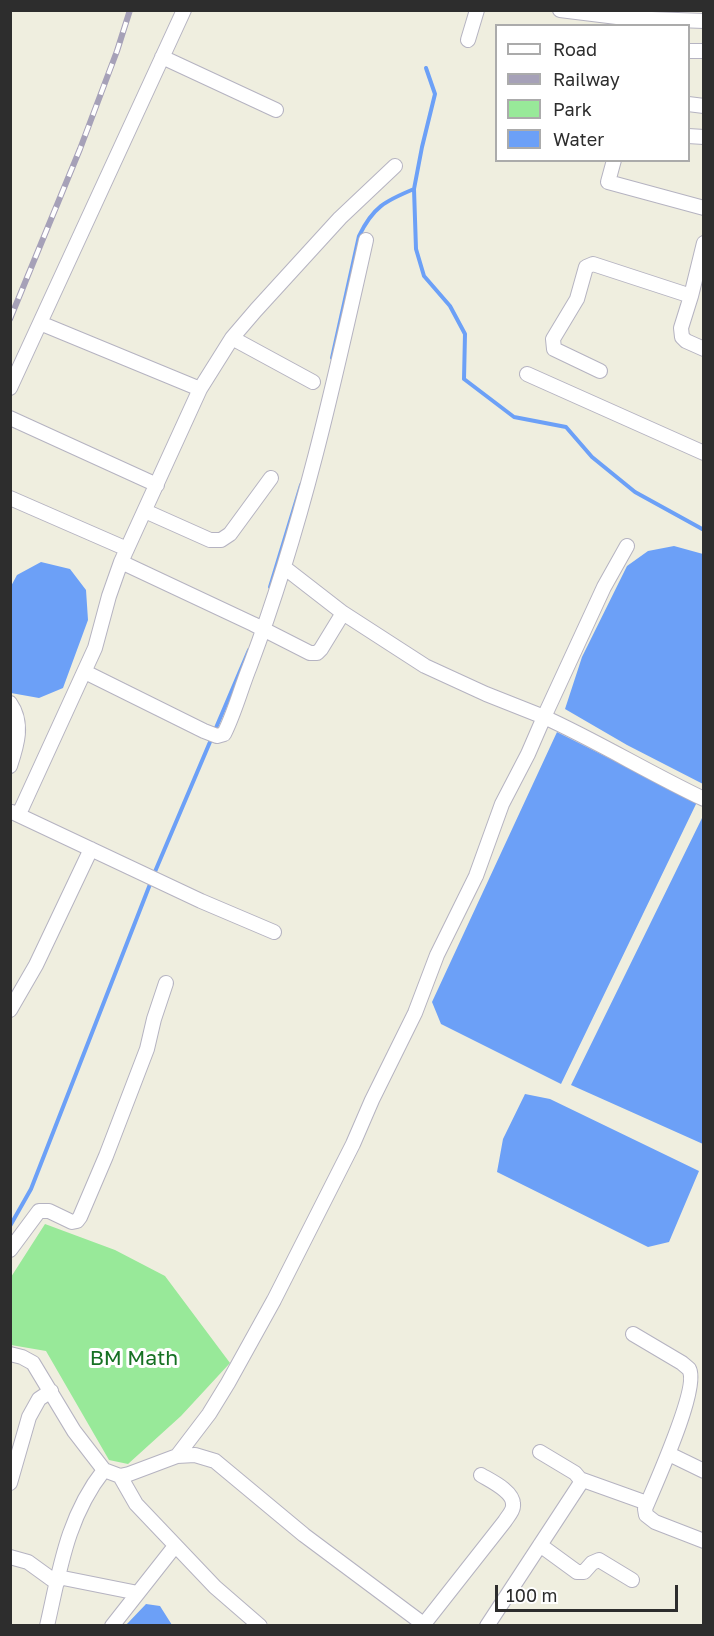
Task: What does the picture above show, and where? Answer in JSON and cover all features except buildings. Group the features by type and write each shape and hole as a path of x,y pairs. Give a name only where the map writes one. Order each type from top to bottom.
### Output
{"street":[{"path":"10,388 184,10"},
{"path":"468,40 477,10"},
{"path":"560,10 646,22 680,15 704,21"},
{"path":"162,57 276,110"},
{"path":"613,162 608,182 704,208"},
{"path":"274,932 15,813 85,672 102,629 109,596 124,556 200,389 232,338 340,219 395,166"},
{"path":"85,672 214,735 223,735 260,627 285,568 300,517 339,364 366,240"},
{"path":"704,243 681,328 682,337 691,345 704,349"},
{"path":"600,371 554,349 552,344 577,299 586,267 593,264 691,296"},
{"path":"40,323 200,389"},
{"path":"232,338 313,382"},
{"path":"526,374 704,453"},
{"path":"10,418 157,485"},
{"path":"145,511 210,540 221,540 230,534 271,478"},
{"path":"10,498 303,651 317,653 343,613"},
{"path":"177,1456 209,1414 233,1373 292,1266 353,1144 415,1013 437,955 476,876 502,804 528,754 604,587 627,546"},
{"path":"285,568 343,613 425,666 586,736 631,763 704,799"},
{"path":"10,704 18,714 19,730 10,766"},
{"path":"10,1010 36,965 91,849"},
{"path":"10,1250 39,1211 49,1211 72,1222 77,1221 80,1216 147,1049 166,982"},
{"path":"633,1334 689,1369 691,1377 690,1391 669,1454 645,1509 648,1519 704,1541"},
{"path":"10,1354 33,1363 74,1431 104,1470 120,1476 147,1469 177,1456 195,1455 215,1461 296,1529 425,1625 505,1521 514,1503 512,1497 502,1488 482,1475"},
{"path":"10,1483 29,1417 39,1399 51,1390"},
{"path":"540,1452 575,1473 580,1479 647,1503"},
{"path":"669,1454 704,1471"},
{"path":"47,1626 77,1513 90,1487 104,1470"},
{"path":"120,1476 136,1504 175,1546 215,1587 260,1626"},
{"path":"487,1626 580,1484 580,1479"},
{"path":"540,1545 577,1572 584,1572 592,1563 599,1560 632,1580"},
{"path":"112,1626 175,1546"},
{"path":"10,1557 28,1562 58,1580 138,1593"}],"green space":[{"name":"BM Math","path":"45,1224 115,1250 165,1276 230,1363 181,1416 128,1464 109,1460 46,1351 11,1345 11,1277"}],"water":[{"path":"674,546 703,554 703,784 627,745 565,709 582,657 627,566 648,551"},
{"path":"41,562 70,569 86,590 88,620 63,688 39,698 11,693 10,588 17,575"},
{"path":"557,732 697,802 561,1084 441,1024 432,1002"},
{"path":"703,816 704,1144 571,1085"},
{"path":"525,1094 550,1099 699,1171 669,1242 648,1247 497,1172 503,1139"},
{"path":"146,1604 160,1606 172,1625 126,1625"}],"waterway":[{"path":"426,68 435,94 414,189 416,249 424,276 450,306 465,334 464,379 514,417 566,427 592,457 635,492 704,530"},
{"path":"332,358 359,236 369,218 381,206 414,189"},
{"path":"270,587 301,485"},
{"path":"10,1226 31,1189 154,874 249,650"}],"railway":[{"path":"10,319 80,149 130,10"}]}
